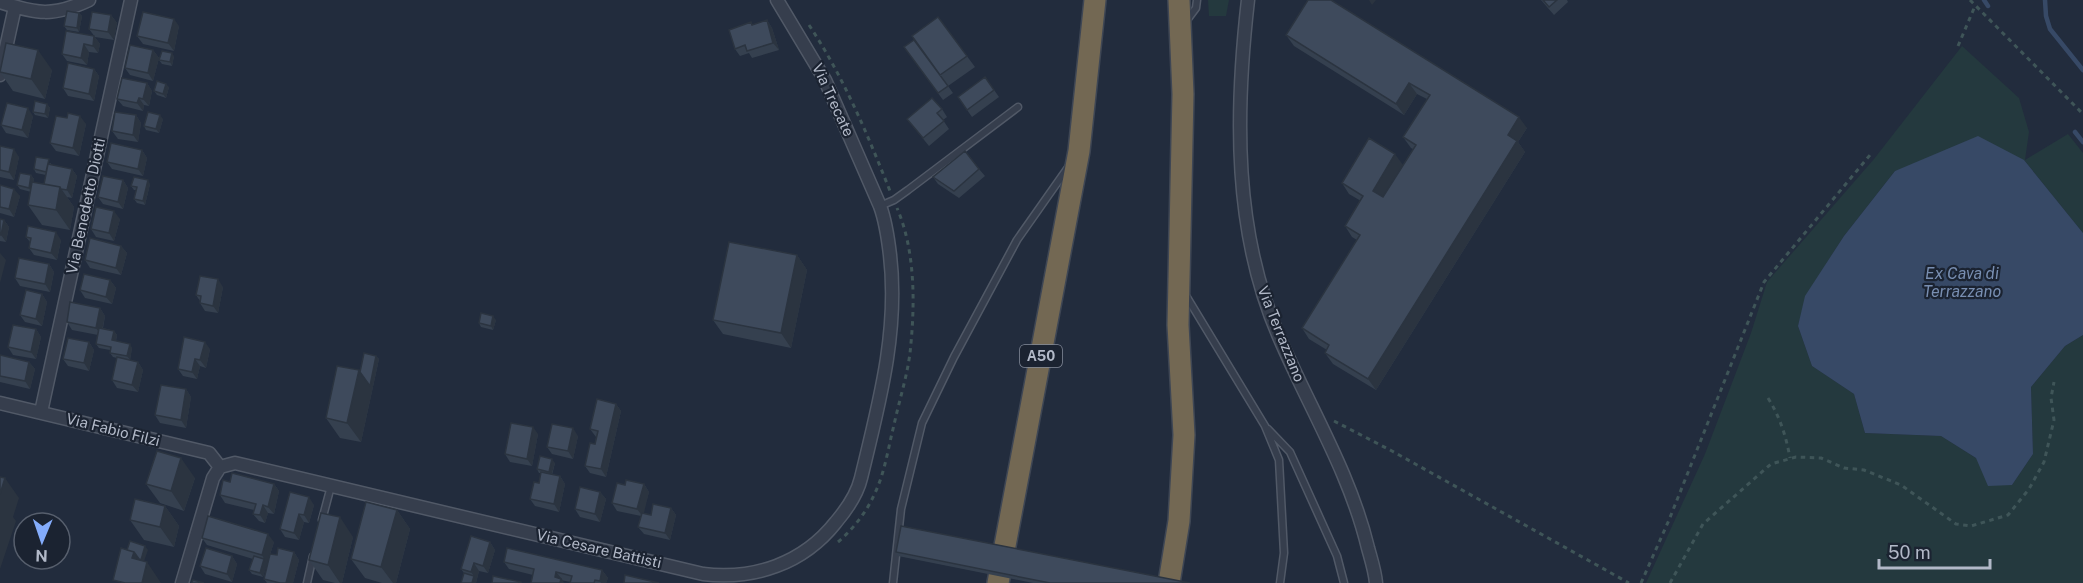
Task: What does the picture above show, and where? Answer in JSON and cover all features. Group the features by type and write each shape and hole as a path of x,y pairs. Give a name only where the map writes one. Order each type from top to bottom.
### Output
{"highway":[{"name":"A50","path":"998,583 1079,151 1095,0"},
{"path":"1169,583 1179,521 1184,435 1178,325 1183,94 1179,0"}],"street":[{"path":"0,2 15,7 53,13 89,0"},
{"name":"Via Benedetto Diotti","path":"41,412 131,0"},
{"name":"Via Trecate","path":"777,0 825,80 880,206"},
{"name":"Via Terrazzano","path":"1248,0 1241,68 1240,152 1247,229 1260,285 1279,339 1357,505 1376,583"},
{"path":"0,75 15,7"},
{"name":"Via Cesare Battisti","path":"220,466 235,463 702,574 728,576 744,574 797,558 827,534 842,516 859,486 867,456 889,351 893,311 890,256 886,225 880,206"},
{"name":"Via Fabio Filzi","path":"0,403 209,453 220,466"},
{"path":"182,583 213,478 220,466"}],"lane":[{"path":"1181,28 1196,8 1197,0"},
{"path":"880,206 894,200 1018,106"},
{"path":"893,583 902,508 922,423 954,357 1017,240 1079,151"},
{"path":"1179,283 1265,426 1279,460 1284,553 1280,583"},
{"path":"1265,426 1290,452 1337,556 1344,583"},
{"path":"320,529 331,486"},
{"path":"307,583 315,551"}],"path":[{"path":"1970,0 2083,114"},
{"path":"1958,46 1975,6"},
{"path":"804,18 828,53 872,144 907,240 910,266 912,310 909,355 883,472 874,496 847,534 832,546"},
{"path":"1641,583 1670,520 1764,282 1870,156"},
{"path":"1670,583 1703,525 1771,464 1796,457 1821,458 1844,468 1864,470 1901,485 1956,524 1971,526 2008,515 2029,489 2044,462 2054,420 2051,398 2055,382"},
{"path":"1768,398 1777,412 1786,436 1790,459"},
{"path":"1314,411 1392,451 1629,583"}],"green space":[{"path":"1208,0 1229,0 1226,16 1209,16"},
{"path":"1962,46 2019,98 2029,132 2025,160 2068,134 2083,153 2083,233 2024,160 1895,171 1844,236 1806,296 1798,326 1812,366 1854,394 1865,433 1941,436 2012,485 2033,454 2031,387 2065,346 2083,335 2083,583 1646,583 1705,454 1751,333 1767,282 1874,159"}],"water":[{"name":"Ex Cava di Terrazzano","path":"1978,136 2024,160 2083,233 2083,335 2065,346 2031,387 2033,454 2012,485 1988,486 1976,458 1941,436 1865,433 1854,394 1812,366 1798,326 1805,296 1844,236 1895,171"}],"building":[{"path":"1308,0 1331,0 1519,117 1508,135 1517,141 1368,379 1325,353 1329,345 1302,328 1360,235 1345,226 1363,196 1342,183 1369,138 1395,154 1373,191 1383,197 1416,145 1403,137 1430,95 1409,83 1396,104 1286,35"},
{"path":"1543,0 1557,0 1549,7"},
{"path":"67,11 79,13 77,28 64,26"},
{"path":"92,12 111,15 108,32 89,29"},
{"path":"143,12 174,19 168,43 137,36"},
{"path":"938,17 967,56 940,75 912,36"},
{"path":"767,20 773,43 747,51 745,45 735,49 729,30 751,22 752,25"},
{"path":"66,31 94,36 93,46 84,44 81,58 62,54"},
{"path":"914,40 948,86 938,93 904,47"},
{"path":"6,43 38,50 31,79 0,72"},
{"path":"130,45 153,50 148,73 125,68"},
{"path":"162,51 172,53 170,62 159,60"},
{"path":"68,63 94,69 89,94 63,88"},
{"path":"985,77 994,90 967,110 958,97"},
{"path":"122,78 147,83 143,99 139,98 137,103 117,99"},
{"path":"157,81 166,84 163,94 154,91"},
{"path":"932,98 942,109 937,113 944,121 923,138 907,119"},
{"path":"35,101 47,104 45,114 33,112"},
{"path":"7,103 28,108 22,130 1,125"},
{"path":"115,112 136,115 133,135 112,131"},
{"path":"148,112 160,115 156,129 144,126"},
{"path":"68,113 80,116 73,148 50,143 56,116 67,118"},
{"path":"111,143 142,150 138,169 107,162"},
{"path":"0,146 14,149 9,172 0,170"},
{"path":"965,151 979,169 954,191 933,177"},
{"path":"36,157 49,159 46,172 34,169"},
{"path":"48,164 72,169 67,190 44,184"},
{"path":"20,173 31,175 29,188 17,185"},
{"path":"103,176 123,180 118,202 98,197"},
{"path":"134,177 148,180 143,201 134,199 137,187 131,186"},
{"path":"32,182 60,187 56,210 28,205"},
{"path":"0,185 14,189 9,209 0,207"},
{"path":"96,207 114,211 109,233 91,229"},
{"path":"0,219 4,220 1,235 0,235"},
{"path":"28,226 56,232 51,253 29,248 31,238 26,237"},
{"path":"90,238 121,246 116,268 85,260"},
{"path":"729,242 797,255 781,333 713,320"},
{"path":"19,258 49,264 45,284 15,278"},
{"path":"84,274 110,280 106,297 80,290"},
{"path":"200,276 218,279 213,306 200,303 201,296 196,295"},
{"path":"26,290 42,294 36,319 20,315"},
{"path":"70,302 100,308 96,328 67,322"},
{"path":"481,313 493,316 491,326 479,323"},
{"path":"13,325 36,329 31,352 8,347"},
{"path":"99,328 114,331 112,340 130,344 127,356 110,353 111,347 96,344"},
{"path":"184,337 205,342 200,360 195,359 192,372 178,369"},
{"path":"68,338 89,342 84,363 63,359"},
{"path":"364,353 376,356 370,386 360,372"},
{"path":"0,355 29,362 25,381 0,376"},
{"path":"117,357 138,362 132,385 112,380"},
{"path":"337,366 359,370 347,423 326,418"},
{"path":"161,385 186,389 181,420 155,415"},
{"path":"597,399 616,404 601,469 585,466 590,443 595,444 598,431 590,429"},
{"path":"511,423 533,427 527,459 505,454"},
{"path":"552,424 573,428 568,451 547,447"},
{"path":"157,451 181,458 171,491 146,484"},
{"path":"540,456 552,459 549,472 537,469"},
{"path":"541,472 560,476 554,504 530,499 534,482 539,483"},
{"path":"232,473 274,484 268,507 263,505 260,515 253,514 256,504 220,495 223,480 230,482"},
{"path":"0,477 5,478 0,494"},
{"path":"626,480 644,484 637,509 612,503 617,483 625,485"},
{"path":"580,487 600,492 595,514 575,509"},
{"path":"290,492 309,497 304,515 299,514 294,533 280,529"},
{"path":"135,499 165,506 160,527 130,520"},
{"path":"366,502 397,510 381,567 351,559"},
{"path":"653,504 671,508 665,533 638,527 642,513 651,515"},
{"path":"321,513 340,517 328,565 309,560"},
{"path":"208,516 268,534 262,555 202,538"},
{"path":"901,526 1190,583 1050,583 896,552"},
{"path":"471,536 490,542 483,566 474,563 471,572 461,569"},
{"path":"130,541 145,546 141,560 134,552 127,550"},
{"path":"121,548 134,552 132,558 147,562 142,583 113,580"},
{"path":"206,548 232,556 227,574 200,566"},
{"path":"278,548 294,552 286,583 264,579 270,554 277,555"},
{"path":"507,548 602,570 600,581 570,583 572,576 556,572 555,577 561,579 560,583 531,583 534,569 504,562"},
{"path":"254,556 264,559 260,573 249,570"},
{"path":"464,573 474,576 472,583 461,583"},
{"path":"625,575 659,583 624,583"},
{"path":"493,576 521,582 521,583 492,583"}],"waterway":[{"path":"1984,0 1988,6"},
{"path":"2045,0 2050,29 2083,70"},
{"path":"2075,132 2083,142"}]}
